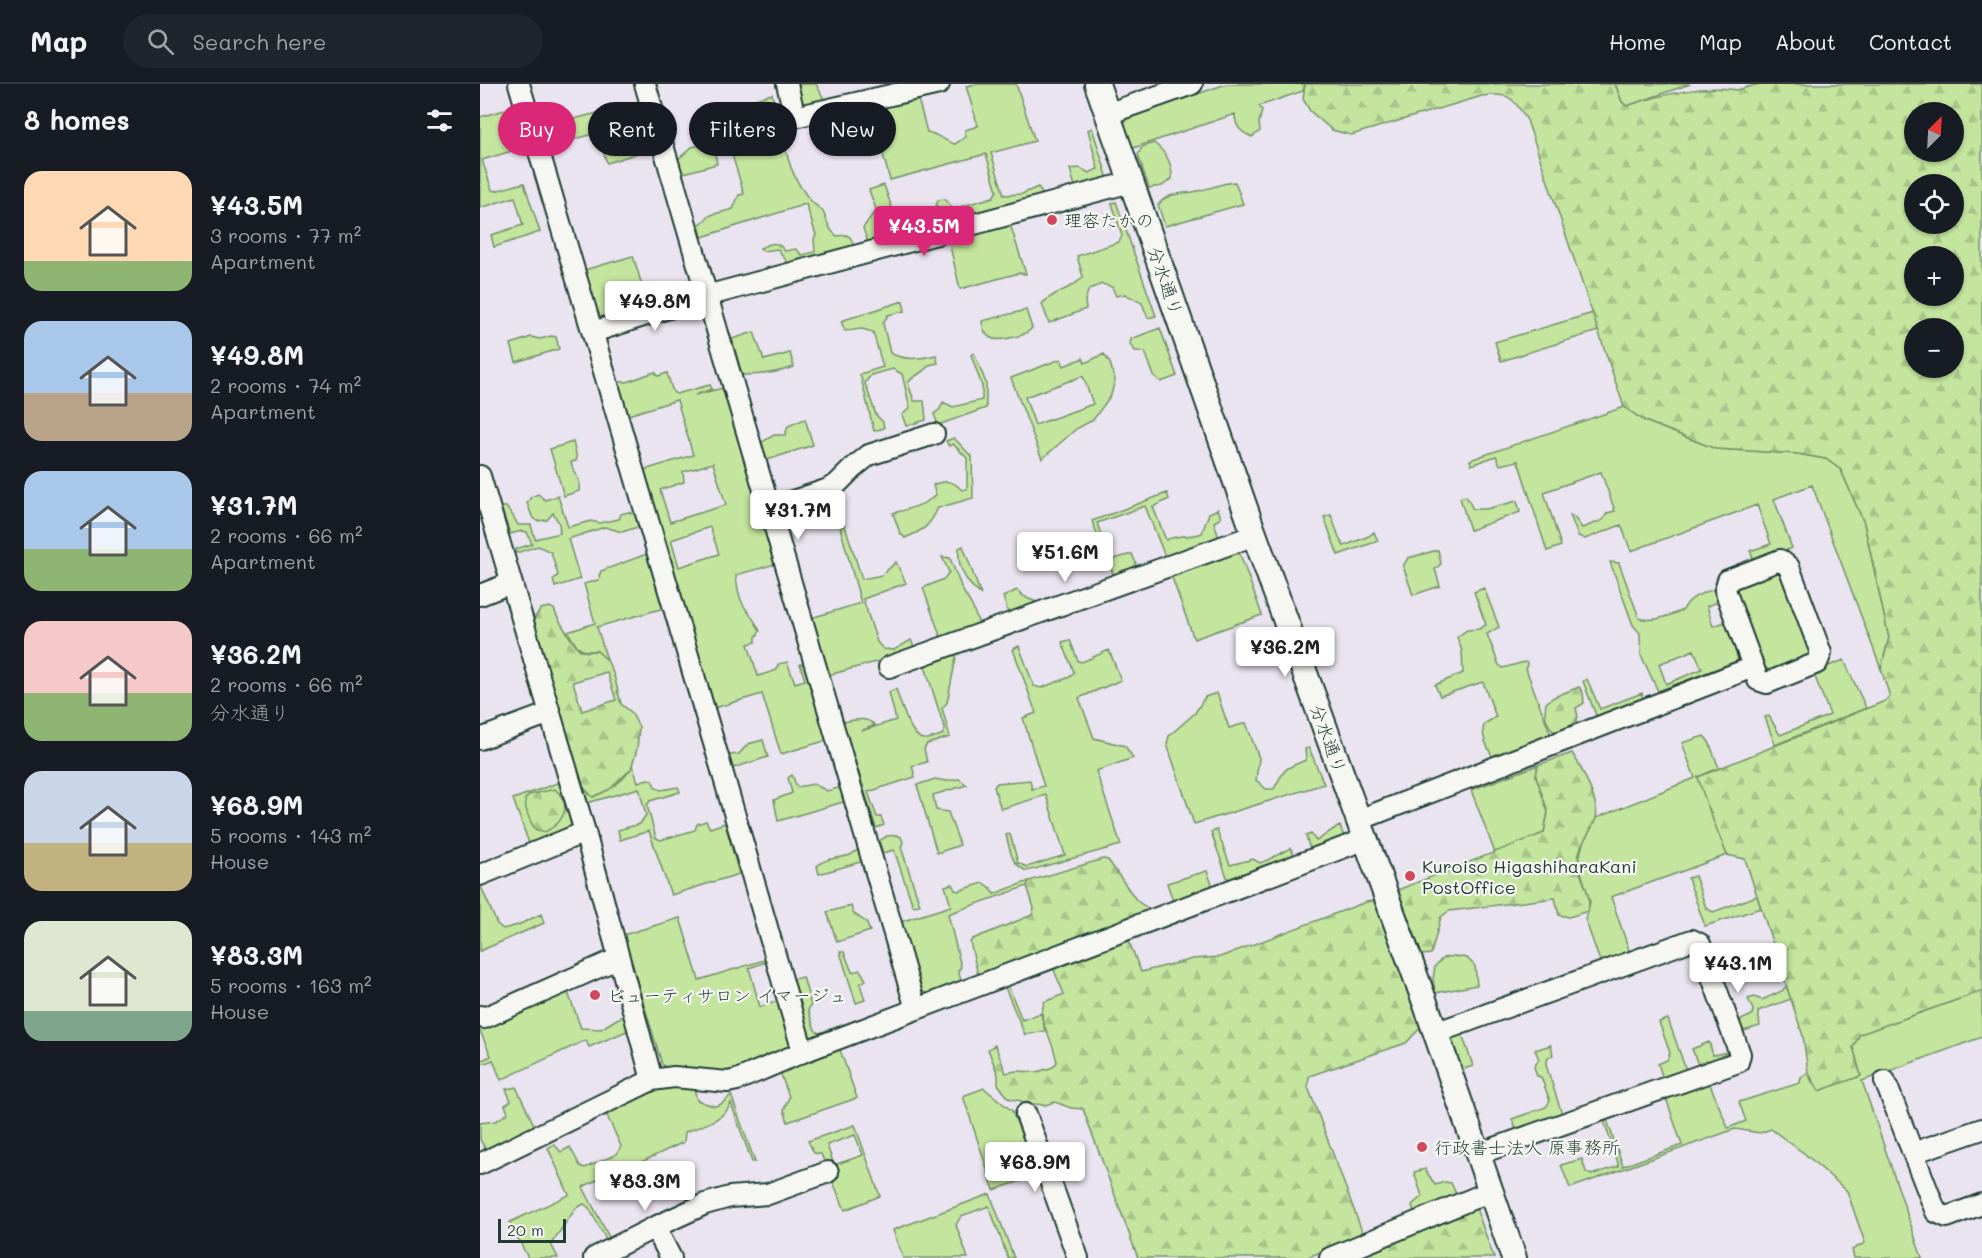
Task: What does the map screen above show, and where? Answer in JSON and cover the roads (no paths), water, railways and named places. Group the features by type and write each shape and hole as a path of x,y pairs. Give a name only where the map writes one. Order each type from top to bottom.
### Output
{"street":[{"path":"519,84 803,1052"},
{"path":"645,84 916,1009"},
{"path":"787,84 791,102"},
{"path":"797,117 939,84"},
{"name":"分水通り","path":"1097,84 1255,535 1436,1033 1514,1258"},
{"path":"1107,114 1192,84"},
{"path":"593,332 706,296 1131,182"},
{"path":"769,509 826,490 837,484 869,455 934,434"},
{"path":"480,476 585,832 652,1080"},
{"path":"889,666 1255,535"},
{"path":"1780,560 1789,567 1821,653 1817,663 1767,683 1758,680 1753,666 1725,590 1728,580 1780,560"},
{"path":"480,595 511,583"},
{"path":"480,1164 652,1080 674,1077 728,1082 1362,830 1753,666"},
{"path":"480,739 550,713"},
{"path":"480,876 585,832"},
{"path":"1436,1033 1692,940 1700,944 1740,1054 1738,1062 1478,1154"},
{"path":"480,1016 484,1018 619,958"},
{"path":"1886,1081 1936,1212 1947,1217 1982,1204"},
{"path":"1026,1114 1078,1258"},
{"path":"1913,1154 1982,1129"},
{"path":"594,1258 705,1204 730,1197 768,1194 828,1172"},
{"path":"1330,1258 1491,1191"},
{"path":"655,1227 670,1258"}],"place":[{"name":"理容たかの","path":"1052,220"},
{"name":"Kuroiso HigashiharaKani PostOffice","path":"1410,876"},
{"name":"ビューティサロン イマージュ","path":"595,995"},
{"name":"行政書士法人 原事務所","path":"1422,1147"}]}
